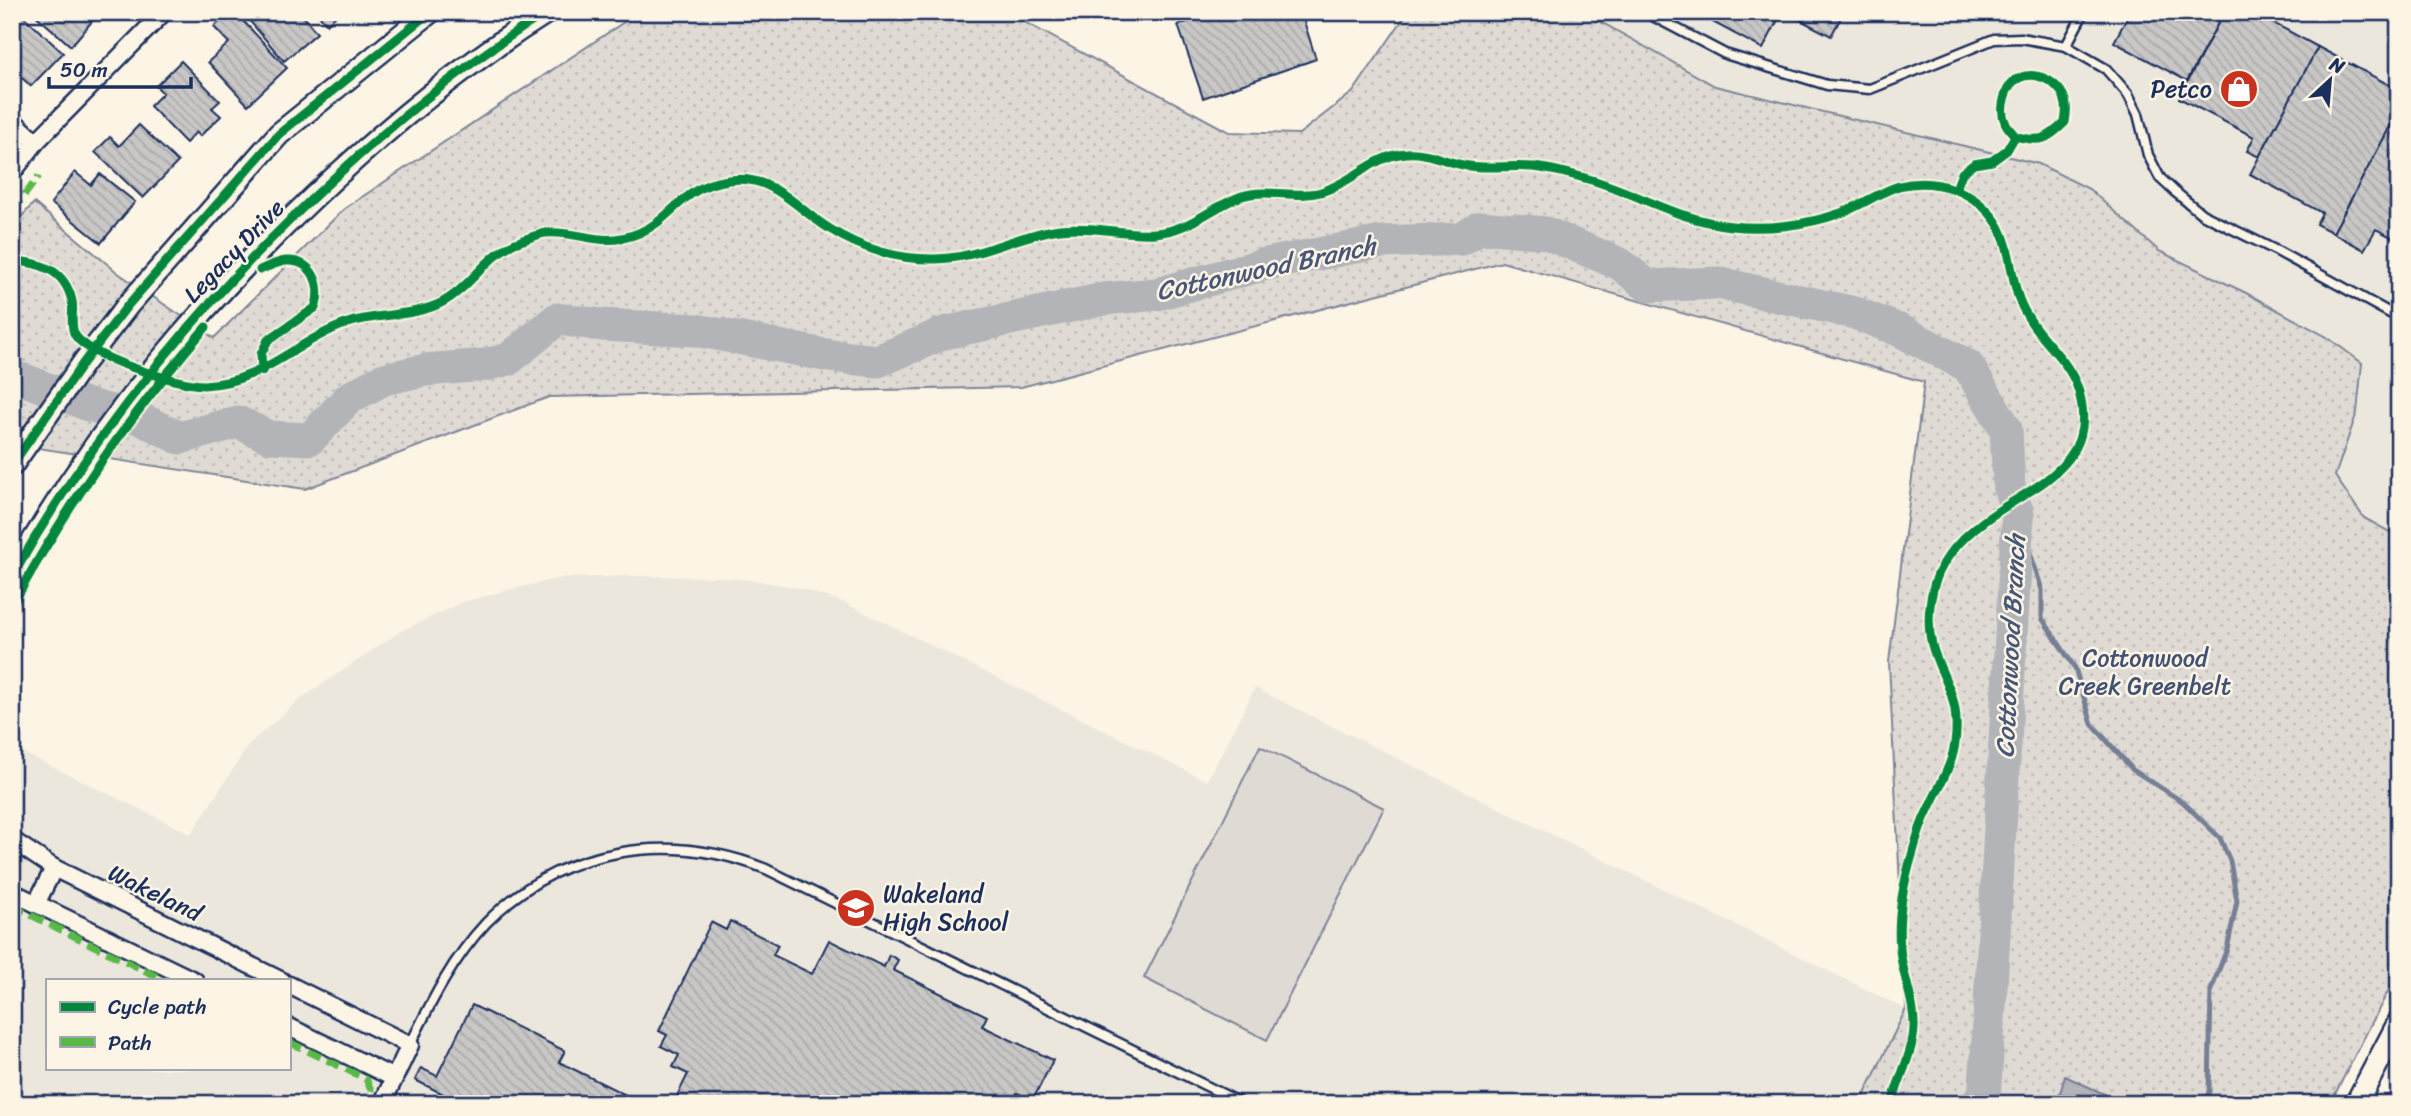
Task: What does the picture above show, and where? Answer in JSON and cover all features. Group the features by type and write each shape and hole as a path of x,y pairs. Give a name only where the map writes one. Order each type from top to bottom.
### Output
{"main road":[{"name":"Legacy Drive","path":"12,465 84,362 128,305 279,134 430,12"},
{"name":"Legacy Drive","path":"15,571 108,429 156,364 246,262 366,149 463,69 547,12"},
{"path":"2356,1104 2399,1022"}],"street":[{"path":"12,173 36,142 164,12"},
{"path":"12,120 36,142"},
{"name":"Wakeland","path":"12,840 54,868 278,979"},
{"path":"36,904 54,868"},
{"path":"12,892 191,979"},
{"path":"290,985 410,1045 382,1104"},
{"path":"290,1027 394,1079"}],"lane":[{"path":"1645,12 1725,54 1827,85 1870,89 1994,39 2021,38 2066,46 2110,73 2129,94 2138,114 2148,155 2160,178 2202,214 2277,251 2399,318"},
{"path":"2066,46 2084,12"},
{"path":"2399,459 2395,470 2399,484"},
{"path":"410,1045 440,987 465,948 486,923 523,893 575,864 607,855 640,849 690,849 736,858 766,869 1243,1104"}],"shaded area":[{"path":"1583,12 2399,12 2399,537 2364,518 2335,476 2357,412 2246,293 2159,251 2089,189 2039,164 1715,86"},
{"name":"Wakeland High School","path":"631,576 719,577 799,588 845,603 1207,781 1255,688 1906,1009 1860,1104 12,1104 12,747 191,834 249,744 299,700 401,631 463,602 561,578"},
{"path":"2065,1076 2126,1104 2057,1104"}],"green space":[{"name":"Cottonwood Creek Greenbelt","path":"639,12 1006,12 1229,132 1299,134 1353,92 1408,12 1583,12 1715,86 2039,164 2089,189 2159,251 2246,293 2327,337 2362,363 2357,412 2335,476 2364,518 2399,537 2399,970 2330,1104 1860,1104 1906,1009 1889,662 1924,382 1502,262 1021,387 549,397 305,489 12,444 12,227 34,203 118,273 214,338 344,209"},
{"path":"1260,746 1384,808 1267,1040 1144,978"}],"building":[{"path":"12,12 19,12 63,53 31,86 12,69"},
{"path":"32,12 100,12 71,46"},
{"path":"230,12 235,12 287,68 248,105 208,62 229,43 214,27"},
{"path":"242,12 300,12 317,33 284,61"},
{"path":"316,12 340,12 327,24"},
{"path":"1217,12 1301,12 1316,59 1203,98 1178,25"},
{"path":"1694,12 1782,12 1763,49"},
{"path":"1785,12 1844,12 1831,36"},
{"path":"2130,12 2224,12 2187,81 2114,42"},
{"name":"Petco","path":"2224,12 2253,12 2318,47 2259,157 2247,151 2254,137 2179,98"},
{"path":"2318,47 2399,90 2399,110 2333,233 2316,224 2322,213 2250,174"},
{"path":"181,61 220,101 212,108 221,116 200,136 196,132 186,143 150,106 163,93 156,86"},
{"path":"2399,110 2399,241 2376,229 2364,250 2333,233"},
{"path":"139,125 178,162 143,198 95,152 110,137 119,146"},
{"path":"75,172 91,185 100,174 135,202 101,243 51,203"},
{"path":"730,921 778,945 773,955 812,974 829,940 884,967 889,955 898,960 893,970 987,1016 982,1026 1053,1060 1033,1100 1017,1093 1012,1104 673,1104 688,1074 673,1067 679,1055 661,1046 667,1035 659,1031 711,922 726,930"},
{"path":"472,1005 565,1051 559,1062 634,1099 632,1104 450,1104 453,1099 415,1080 421,1068 437,1076"}],"waterway":[{"name":"Cottonwood Branch","path":"12,378 25,380 88,405 139,418 180,438 238,422 269,437 310,439 349,398 384,379 425,370 485,365 509,359 557,319 602,325 696,330 830,356 878,361 944,333 1104,299 1157,294 1266,264 1382,242 1462,239 1480,227 1546,233 1620,264 1648,286 1718,283 1855,313 1899,330 1968,366 2006,429 2009,487 2018,514 1987,1056 1984,1098 1976,1104"},
{"path":"2018,514 2042,590 2042,618 2075,668 2092,724 2133,770 2183,802 2220,838 2230,861 2237,901 2227,949 2211,990 2209,1092 2203,1104"}],"marked path":[{"path":"12,212 39,176"},
{"path":"12,906 162,979"},
{"path":"290,1042 366,1079 371,1090 365,1104"}],"cycle path":[{"path":"12,465 84,362 128,305 279,134 430,12"},
{"path":"12,577 45,521 118,415 157,365 242,269 334,178 410,111 463,70 547,12"},
{"path":"1956,189 1962,173 1974,164 1992,161 2007,150 2015,136 2043,138 2065,122 2064,98 2055,85 2042,77 2019,78 2007,91 2003,117 2015,136"},
{"path":"12,261 33,263 58,275 69,290 74,333 94,351 154,375 204,385 244,377 348,323 419,311 441,303 461,289 495,256 515,243 545,233 602,239 639,233 660,221 694,192 705,186 736,179 752,180 766,185 830,229 867,248 922,259 968,255 1060,229 1083,228 1143,233 1167,231 1179,228 1242,196 1321,192 1384,159 1407,153 1423,154 1469,166 1525,167 1557,171 1612,187 1695,219 1745,227 1787,226 1815,221 1848,210 1899,186 1927,183 1954,189 1978,202 1997,223 2005,241 2019,299 2033,324 2074,379 2083,415 2081,435 2062,466 2048,479 1969,534 1945,561 1933,589 1929,613 1930,637 1953,699 1956,734 1952,757 1925,815 1903,890 1899,925 1900,949 1913,1008 1914,1028 1911,1047 1892,1104"},
{"path":"260,270 286,261 303,264 314,276 318,291 315,308 268,340 261,354 262,371"},
{"path":"12,606 55,532 102,461 152,393 206,327"}],"place":[{"name":"Petco","path":"2239,89"},
{"name":"Wakeland High School","path":"856,908"}]}
